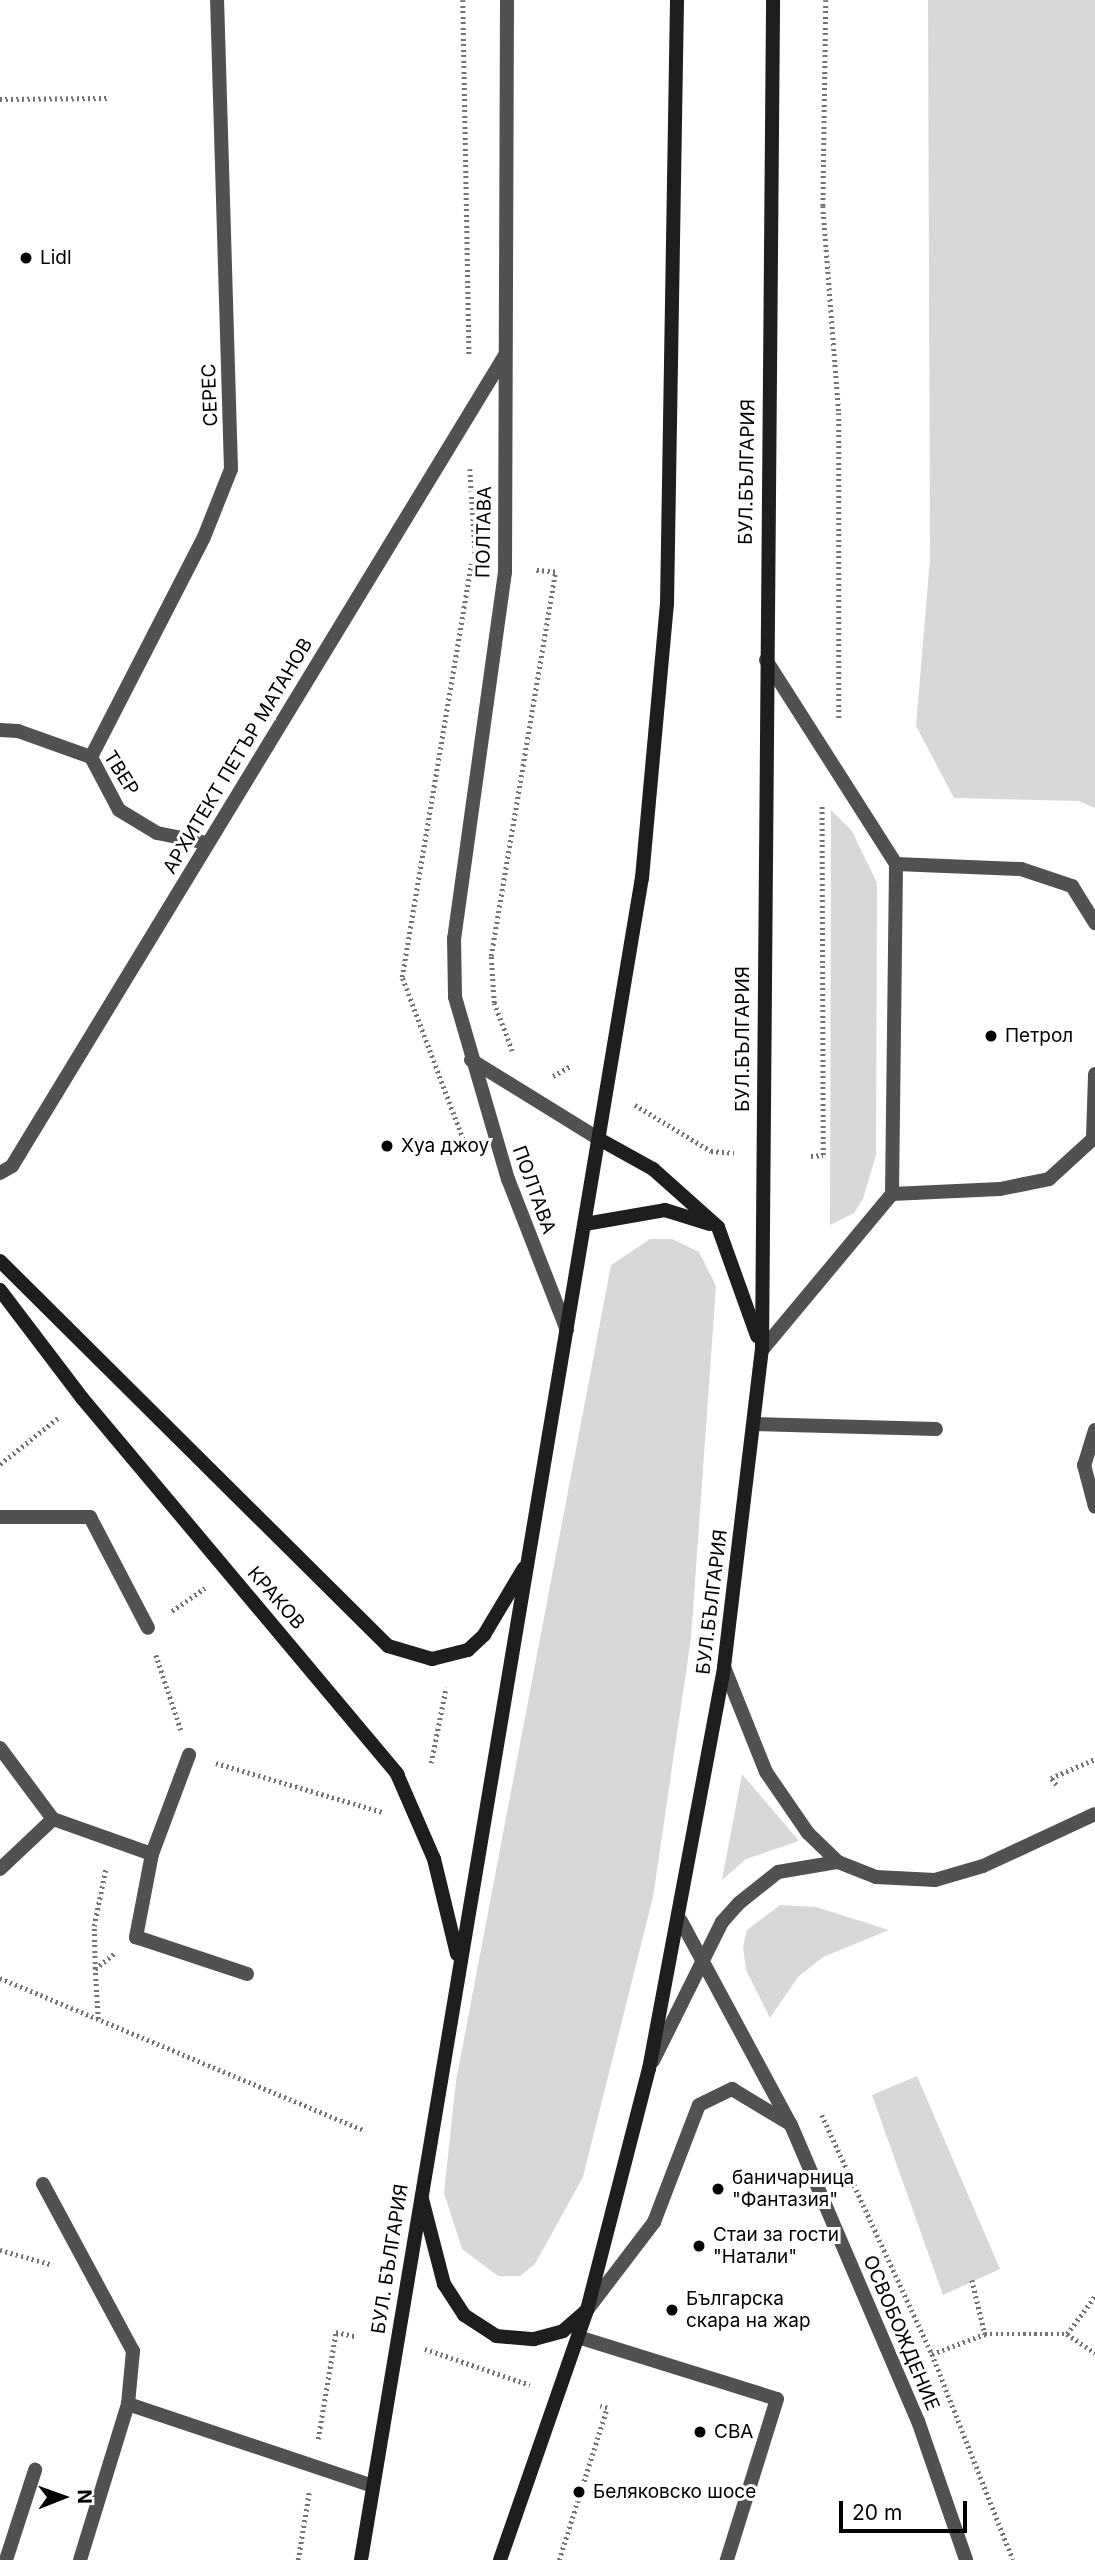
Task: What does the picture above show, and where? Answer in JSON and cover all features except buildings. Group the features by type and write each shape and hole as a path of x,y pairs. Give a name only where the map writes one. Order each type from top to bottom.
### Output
{"main road":[{"path":"459,1964 530,1558 642,878 663,691 677,0"},
{"name":"БУЛ.БЪЛГАРИЯ","path":"649,2069 681,1921 724,1667 762,1350 763,656 773,0"},
{"path":"599,1139 653,1169 718,1227 762,1350"},
{"path":"585,1224 666,1210 718,1227"},
{"name":"КРАКОВ","path":"0,1261 388,1646 432,1658 468,1650 484,1635 530,1558"},
{"name":"КРАКОВ","path":"0,1290 82,1398 377,1746 397,1774 434,1859 459,1964"},
{"name":"БУЛ. БЪЛГАРИЯ","path":"361,2560 459,1964"},
{"path":"500,2560 587,2310 649,2069"},
{"path":"421,2191 444,2284 464,2315 496,2336 534,2339 563,2330 587,2310"}],"street":[{"name":"СЕРЕС","path":"91,757 204,537 232,469 217,0"},
{"name":"ПОЛТАВА","path":"507,0 505,572 454,938 456,997 471,1060 567,1331"},
{"name":"АРХИТЕКТ ПЕТЪР МАТАНОВ","path":"0,1173 12,1166 505,355"},
{"path":"762,1350 892,1194 896,864 763,656"},
{"name":"ТВЕР","path":"0,730 18,730 91,757 119,810 157,833 207,843"},
{"path":"896,864 1021,869 1072,886 1095,923"},
{"path":"471,1060 599,1139"},
{"path":"892,1194 1000,1189 1049,1179 1093,1139 1095,1074"},
{"path":"754,1423 936,1429"},
{"path":"1095,1430 1084,1465 1095,1507"},
{"path":"0,1517 90,1517 148,1628"},
{"path":"724,1667 766,1772 808,1833 838,1862 876,1877 935,1880 983,1866 1095,1814"},
{"path":"0,1748 53,1819 152,1854"},
{"path":"189,1755 152,1854 136,1937 247,1973"},
{"path":"0,1869 53,1819"},
{"path":"649,2069 722,1922 758,1885 801,1863 838,1862"},
{"name":"ОСВОБОЖДЕНИЕ","path":"681,1921 791,2124 918,2421 966,2560"},
{"path":"587,2310 654,2222 699,2105 732,2089 791,2124"},
{"path":"43,2184 133,2351 128,2404 80,2560"},
{"path":"578,2337 777,2399 727,2560"},
{"path":"128,2404 373,2486"},
{"path":"6,2560 35,2470"}],"path":[{"path":"811,1156 823,1155 822,807 840,716 839,413 823,206 826,0"},
{"path":"0,99 107,98"},
{"path":"548,1079 570,1066"},
{"path":"635,1104 711,1151 734,1153"},
{"path":"0,1464 82,1398"},
{"path":"228,1572 148,1628 189,1755 416,1822"},
{"path":"431,1763 446,1687"},
{"path":"1056,1785 1051,1778 1095,1759"},
{"path":"98,2019 94,1926 107,1884 103,1837"},
{"path":"95,1969 136,1937"},
{"path":"0,1978 365,2132"},
{"path":"820,2110 932,2354 1013,2560"},
{"path":"0,2250 93,2277"},
{"path":"972,2280 985,2333"},
{"path":"1067,2334 1095,2296"},
{"path":"336,2332 355,2336"},
{"path":"932,2354 985,2333 1067,2334 1095,2353"},
{"path":"421,2347 531,2385"},
{"path":"559,2560 607,2409 600,2406"}],"shaded area":[{"path":"928,0 1095,0 1095,808 1079,801 954,798 916,726 930,559"},
{"path":"831,810 852,831 877,883 876,1155 863,1199 854,1213 830,1225"},
{"path":"650,1239 672,1239 699,1252 716,1286 691,1638 653,1897 583,2177 535,2264 520,2276 498,2276 462,2249 444,2193 456,2081 611,1265"},
{"path":"742,1774 799,1841 746,1859 722,1880"},
{"path":"780,1905 816,1907 889,1930 823,1957 798,1977 770,2018 746,1970 743,1947 747,1930"},
{"path":"917,2076 1000,2269 943,2295 872,2095"}],"place":[{"name":"Lidl","path":"26,258"},
{"name":"Петрол","path":"991,1036"},
{"name":"Хуа джоу","path":"387,1146"},
{"name":"баничарница \"Фантазия\"","path":"718,2189"},
{"name":"Стаи за гости \"Натали\"","path":"699,2246"},
{"name":"Българска скара на жар","path":"672,2310"},
{"name":"CBA","path":"700,2432"},
{"name":"Беляковско шосе","path":"579,2492"}]}
